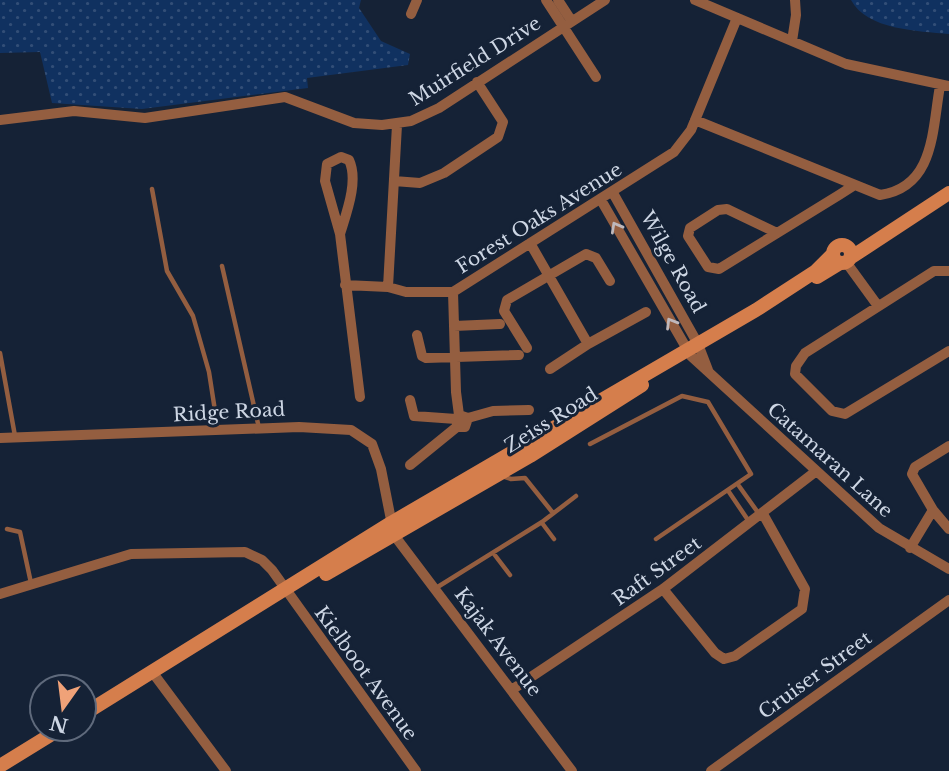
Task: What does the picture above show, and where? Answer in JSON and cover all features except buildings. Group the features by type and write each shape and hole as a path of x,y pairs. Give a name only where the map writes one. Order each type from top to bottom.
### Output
{"street":[{"path":"411,14 417,0"},
{"path":"546,0 567,23"},
{"path":"558,0 567,23 596,76"},
{"name":"Muirfield Drive","path":"397,125 424,117 605,0"},
{"path":"695,0 861,69 945,86 919,175 912,182 888,194 875,194 853,186 695,120"},
{"path":"792,41 795,0"},
{"name":"Forest Oaks Avenue","path":"345,285 388,287 406,292 453,292 674,152 695,120 737,18"},
{"path":"394,181 414,184 428,181 498,137 503,122 477,82"},
{"path":"0,120 74,111 145,118 285,97 354,122 397,125 388,287"},
{"path":"340,234 349,203 352,171 349,160 341,157 329,162 325,174 340,234 360,397"},
{"path":"777,233 727,209 718,210 690,228 688,236 708,267 715,270 777,233 853,186"},
{"name":"Wilge Road","path":"613,192 645,246 694,350"},
{"name":"Zeiss Road","path":"392,529 500,474 694,350 949,193"},
{"name":"Wilge Road","path":"601,200 631,254 694,350"},
{"path":"530,243 588,344"},
{"path":"631,254 645,246"},
{"path":"417,335 422,356 455,357 523,352 503,305 507,300 591,254 610,281"},
{"path":"843,257 878,306"},
{"path":"949,271 934,271 805,354 796,366 797,377 832,411 840,414 850,412 949,351"},
{"path":"453,292 460,420"},
{"path":"550,369 646,312"},
{"path":"454,326 500,324"},
{"name":"Zeiss Road","path":"98,706 694,350"},
{"name":"Catamaran Lane","path":"694,350 709,373 878,528 949,569"},
{"path":"411,400 414,416 460,420 493,411 529,411"},
{"path":"410,465 460,420"},
{"name":"Ridge Road","path":"0,438 341,427 367,438 377,452 392,529"},
{"path":"949,446 912,471 933,510 949,528"},
{"name":"Raft Street","path":"513,689 663,589 762,515 814,472"},
{"path":"910,548 933,510"},
{"path":"663,589 715,653 724,659 735,656 793,617 802,609 805,589 762,515"},
{"name":"Kajak Avenue","path":"392,529 572,771"},
{"name":"Kielboot Avenue","path":"0,594 131,554 245,552 262,559 283,594 416,771"},
{"name":"Catamaran Lane","path":"935,561 949,577"},
{"name":"Cruiser Street","path":"939,606 949,593"},
{"name":"Cruiser Street","path":"711,771 949,600"},
{"path":"153,673 226,771"},
{"path":"0,766 37,743"}],"lane":[{"path":"152,188 167,271 191,310 209,372 219,431"},
{"path":"222,266 259,429"},
{"path":"0,353 15,437"},
{"path":"590,444 682,396 693,396 708,402 751,474 739,486 656,539"},
{"path":"500,474 510,479 525,478 553,513"},
{"path":"739,486 762,515"},
{"path":"729,492 750,524"},
{"path":"435,589 494,554 576,496"},
{"path":"542,522 554,539"},
{"path":"7,529 20,532 31,584"},
{"path":"494,554 510,575"}],"shaded area":[{"path":"0,0 361,0 359,8 381,41 410,54 408,65 307,78 308,88 142,109 52,103 40,52 0,53"},
{"path":"851,0 949,0 949,34 909,30 881,23 869,18"}]}
